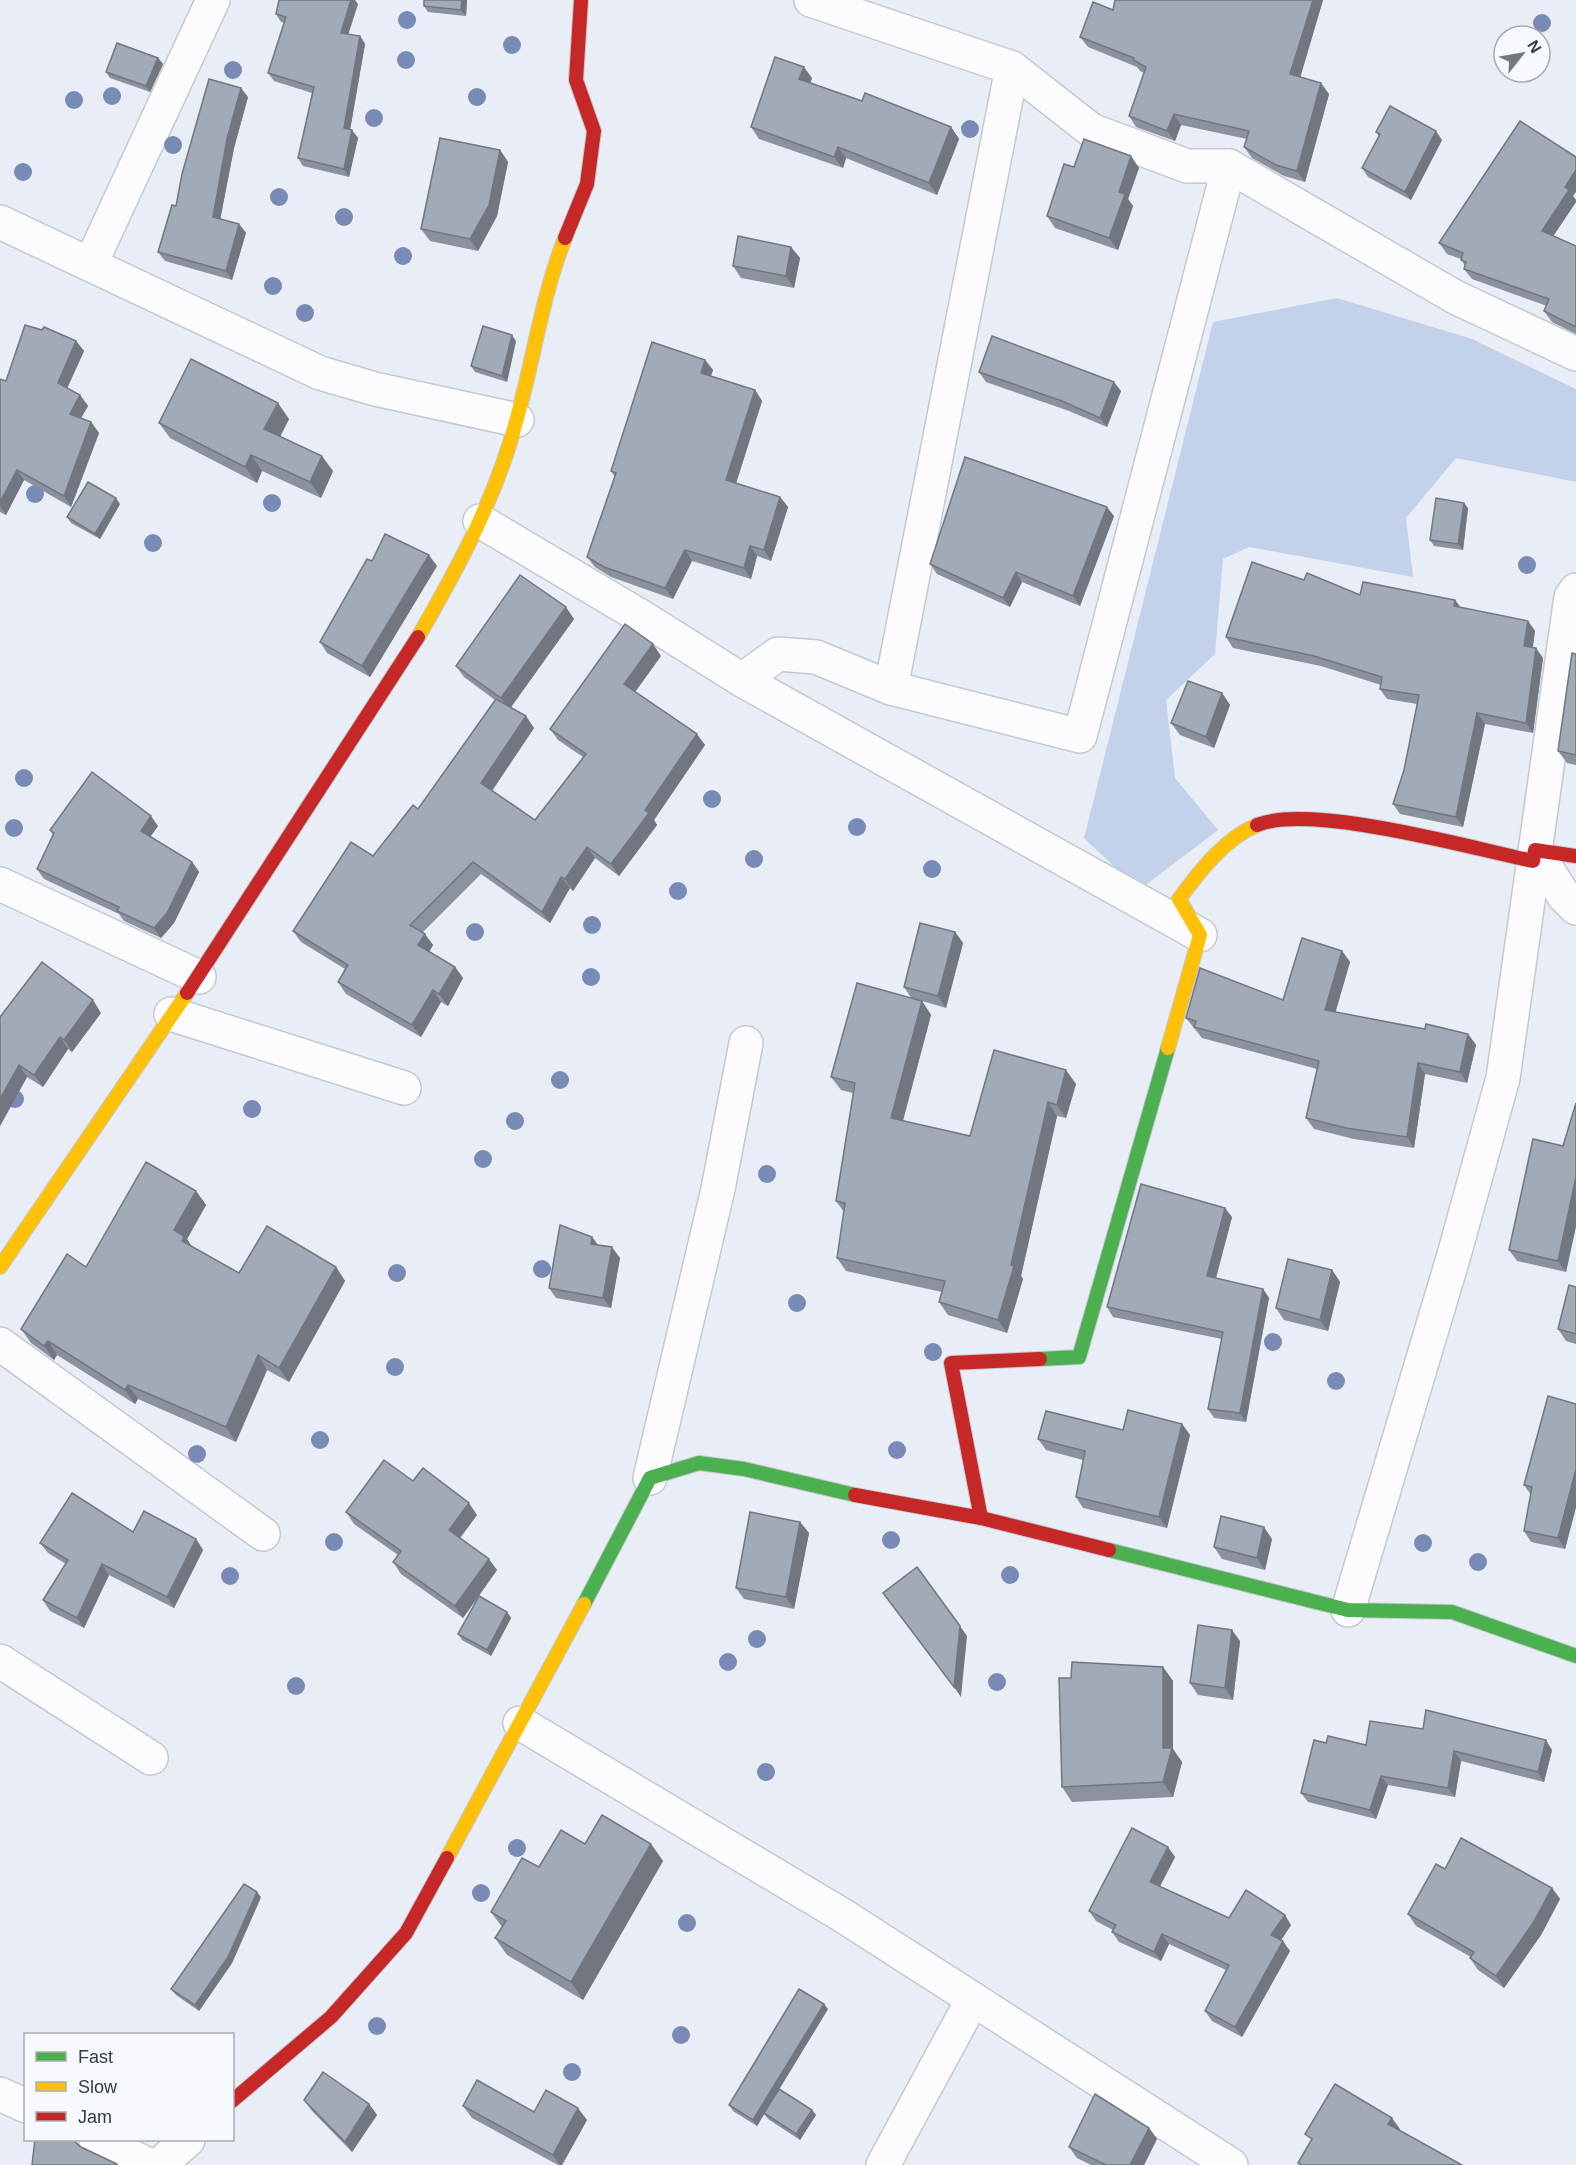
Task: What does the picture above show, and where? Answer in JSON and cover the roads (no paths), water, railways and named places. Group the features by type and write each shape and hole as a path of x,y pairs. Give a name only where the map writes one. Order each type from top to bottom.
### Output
{"main road":[{"path":"5,1250 199,977 417,638 480,521 517,420 552,270 587,184 594,131 576,80 581,0"},
{"path":"981,1518 951,1363 1079,1357 1200,935 1179,899 1201,871 1228,842 1268,820 1300,819 1351,824 1534,856 1576,856"},
{"path":"234,2099 331,2017 406,1933 650,1478 699,1463 744,1469 816,1488 981,1518 1348,1610 1452,1612 1576,1656"}],"street":[{"path":"91,263 213,0"},
{"path":"811,0 1012,68 1091,130 1187,166 1229,166 1455,297 1576,354"},
{"path":"891,688 1012,68"},
{"path":"742,680 778,654 816,657 891,688 1080,736 1229,166"},
{"path":"0,222 320,373 375,389 517,420"},
{"path":"480,521 742,680 1200,935"},
{"path":"1348,1610 1454,1255 1503,1078 1571,597 1576,590"},
{"path":"1534,856 1564,897 1576,908"},
{"path":"0,884 199,977"},
{"path":"171,1014 404,1088"},
{"path":"650,1478 718,1189 746,1043"},
{"path":"0,1344 263,1534"},
{"path":"0,1660 152,1758"},
{"path":"520,1723 842,1915 973,1999 1196,2155 1232,2165"},
{"path":"883,2165 973,1999"},
{"path":"0,2094 24,2105"},
{"path":"100,2141 149,2165"},
{"path":"159,2165 186,2141"}]}
